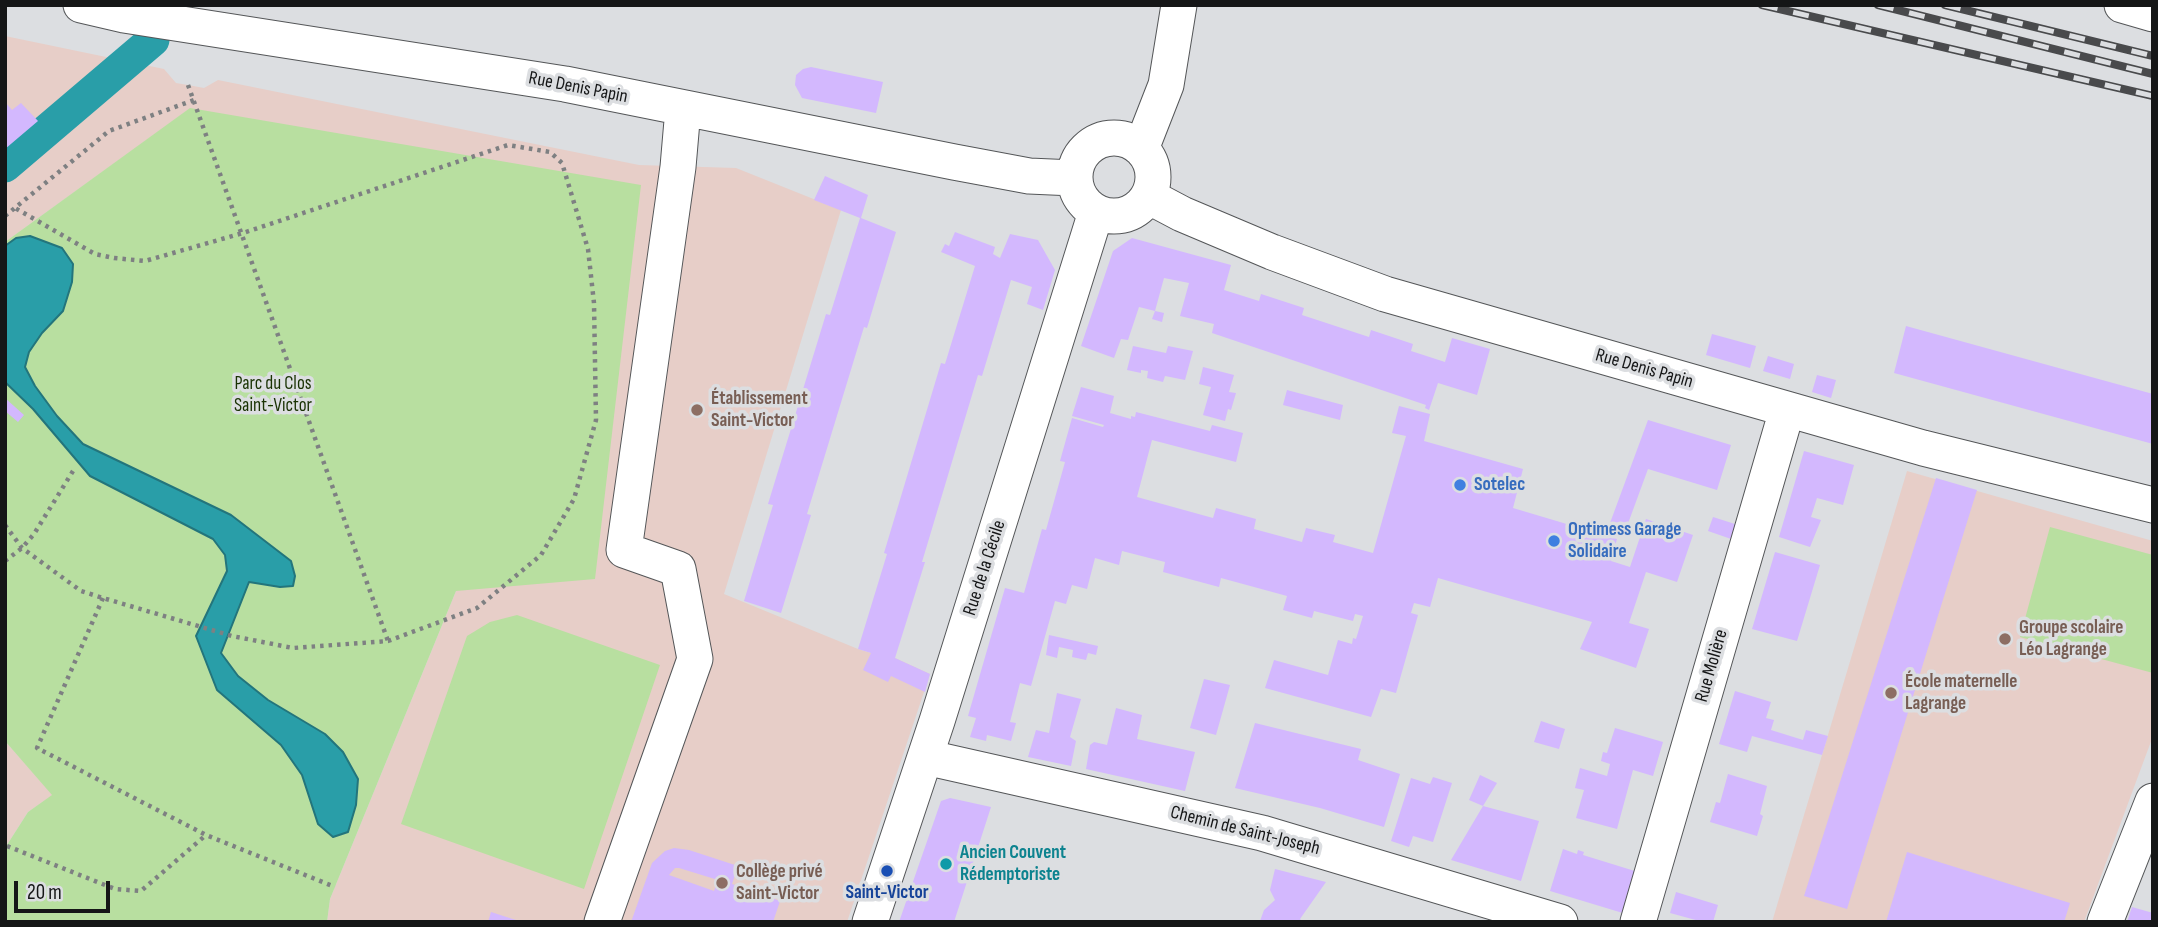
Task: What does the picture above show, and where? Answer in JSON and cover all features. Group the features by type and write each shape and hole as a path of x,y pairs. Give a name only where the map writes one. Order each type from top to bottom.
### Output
{"street":[{"name":"Rue Denis Papin","path":"81,5 124,15 565,85 1029,176 1074,178"},
{"path":"1141,149 1166,85 1179,5"},
{"path":"2122,5 2153,13"},
{"path":"602,922 695,659 678,569 624,550 678,167 683,109"},
{"path":"1113,137 1128,140 1141,149 1149,159 1153,184 1139,208 1125,215 1110,216 1096,212 1084,204 1077,192 1074,178 1077,163 1085,150 1098,141 1113,137"},
{"name":"Rue Denis Papin","path":"1148,196 1182,214 1384,294 1923,449 2153,505"},
{"name":"Rue de la Cécile","path":"870,922 925,757 1096,212"},
{"name":"Rue Molière","path":"1638,922 1787,410"},
{"name":"Chemin de Saint-Joseph","path":"925,757 1262,833 1560,922"},
{"path":"2105,922 2153,801"}],"path":[{"path":"188,85 388,641"},
{"path":"5,216 109,131 194,100"},
{"path":"5,525 22,548 81,591 103,598 232,636 293,648 388,641 477,608 541,555 574,499 596,419 594,303 588,249 562,163 550,152 508,145 243,233 145,261 95,254 15,208"},
{"path":"5,561 34,534 73,471"},
{"path":"103,598 37,748 206,835 335,887"},
{"path":"7,846 115,889 141,891 206,835"}],"shaded area":[{"name":"Établissement Saint-Victor","path":"5,36 164,69 176,83 204,88 218,80 639,165 736,168 841,210 724,594 858,649 894,660 895,658 930,674 847,922 327,922 330,899 456,591 190,109 5,242"},
{"name":"Groupe scolaire Léo Lagrange","path":"1907,471 2153,541 2153,736 2084,922 1772,922"},
{"path":"5,741 53,795 28,812 5,848"}],"green space":[{"name":"Parc du Clos Saint-Victor","path":"190,108 641,185 595,579 456,591 330,899 327,922 5,922 5,848 28,812 52,795 5,741 5,242"},
{"path":"2050,527 2153,555 2153,673 2020,637"},
{"path":"517,615 660,665 584,889 401,824 467,636 490,622"}],"water":[{"path":"30,236 62,248 73,264 72,282 63,311 42,333 29,352 25,367 57,416 83,444 231,515 291,561 295,576 293,586 280,587 249,582 221,653 238,676 268,700 325,734 343,752 358,779 356,805 348,832 333,837 318,824 302,775 281,745 217,690 196,636 227,571 225,555 213,539 90,476 33,409 5,382 5,246 16,238"}],"building":[{"path":"811,67 883,82 876,113 802,98 795,85 796,75"},
{"path":"5,102 12,110 21,103 38,121 5,149"},
{"path":"825,176 868,195 861,218 896,232 807,514 811,515 781,613 744,601 773,505 768,504 826,314 830,315 860,218 814,200"},
{"path":"955,232 995,247 993,254 1000,258 1010,234 1038,240 1055,270 1043,310 1027,304 1032,287 1011,280 982,376 978,375 895,658 930,674 925,692 891,676 888,682 863,670 871,653 858,649 941,363 945,364 975,266 941,252 945,244 949,246"},
{"path":"1132,238 1231,265 1224,290 1259,301 1261,294 1304,308 1302,315 1369,337 1371,330 1413,344 1411,351 1445,362 1452,338 1490,349 1477,395 1438,383 1429,410 1425,408 1426,405 1212,333 1214,324 1180,316 1189,283 1164,278 1155,311 1139,307 1128,340 1121,339 1114,358 1081,346 1113,251"},
{"path":"1155,311 1164,313 1162,322 1152,319"},
{"path":"1906,326 2153,394 2153,444 1894,373"},
{"path":"1712,334 1756,346 1750,368 1706,355"},
{"path":"1133,346 1166,353 1168,346 1193,351 1185,380 1165,376 1163,382 1147,378 1148,371 1141,370 1141,373 1127,370"},
{"path":"1768,356 1794,364 1790,379 1763,371"},
{"path":"1203,367 1234,375 1229,392 1236,393 1225,421 1203,415 1211,387 1199,384"},
{"path":"1817,375 1836,380 1831,398 1812,392"},
{"path":"1081,387 1114,396 1110,413 1131,419 1136,412 1210,431 1212,425 1243,433 1236,462 1152,440 1137,497 1213,518 1216,508 1256,519 1254,529 1302,542 1306,528 1335,535 1333,542 1373,553 1406,436 1392,433 1399,406 1430,414 1424,441 1523,469 1513,508 1617,539 1611,561 1630,567 1646,519 1693,535 1677,582 1646,572 1629,623 1649,629 1636,668 1580,649 1592,622 1438,578 1430,607 1414,603 1411,613 1418,615 1396,693 1381,689 1371,717 1265,688 1274,660 1328,675 1338,640 1352,644 1363,616 1355,614 1353,621 1314,611 1312,618 1283,610 1287,596 1221,578 1219,587 1163,572 1165,562 1122,551 1119,565 1095,558 1087,589 1072,585 1066,604 1055,601 1031,686 1020,683 1010,722 1016,723 1011,741 987,735 986,741 970,737 976,718 968,716 1005,588 1024,593 1042,529 1046,530 1065,462 1060,461 1072,418 1103,427 1104,425 1072,416"},
{"path":"1287,390 1343,405 1340,420 1283,405"},
{"path":"5,398 24,415 18,422 5,411"},
{"path":"1648,420 1731,445 1717,490 1648,469 1626,529 1610,523"},
{"path":"1804,451 1854,465 1843,505 1817,498 1811,517 1821,520 1810,547 1779,537"},
{"name":"École maternelle Lagrange","path":"1936,478 1977,490 1847,909 1804,896"},
{"path":"1713,517 1738,525 1734,540 1708,531"},
{"path":"1775,552 1820,565 1797,641 1752,629"},
{"path":"1049,635 1098,646 1096,655 1088,653 1086,660 1072,657 1073,650 1059,647 1057,658 1046,655"},
{"path":"1204,679 1230,685 1216,735 1190,728"},
{"path":"1735,691 1771,702 1766,718 1774,720 1771,730 1803,740 1806,730 1828,736 1822,755 1752,736 1747,752 1719,744"},
{"path":"1057,693 1081,699 1070,737 1076,741 1071,766 1028,757 1036,730 1049,733"},
{"path":"1116,708 1142,715 1137,739 1195,752 1185,791 1086,769 1090,745 1094,742 1107,745"},
{"path":"1541,721 1565,729 1559,749 1534,742"},
{"path":"1255,723 1361,749 1358,760 1400,774 1384,827 1320,808 1235,788"},
{"path":"1615,728 1663,742 1653,776 1633,770 1617,829 1576,818 1584,790 1575,788 1580,768 1607,776 1610,764 1601,761 1603,752 1607,753"},
{"path":"1728,774 1767,786 1757,836 1710,822 1716,802 1720,803"},
{"path":"1480,775 1497,783 1483,806 1469,800"},
{"path":"1433,777 1452,783 1433,842 1413,836 1409,847 1391,841 1411,778 1430,784"},
{"name":"Ancien Couvent Rédemptoriste","path":"950,798 991,807 954,922 899,922 941,801"},
{"path":"1483,806 1539,821 1521,881 1451,860"},
{"name":"Collège privé Saint-Victor","path":"674,848 689,850 738,866 732,884 780,901 773,922 631,922 652,863 665,851","holes":["675,868 718,880 714,891 669,875"]},
{"path":"1563,849 1577,854 1578,850 1584,852 1583,855 1638,872 1626,914 1550,891"},
{"path":"1907,852 2070,903 2064,922 1886,922"},
{"path":"1275,869 1326,882 1300,919 1303,922 1260,921 1264,910 1275,900 1270,890"},
{"path":"1676,892 1718,905 1713,922 1670,913"},
{"path":"2132,907 2153,913 2153,922 2127,922"},
{"path":"491,912 519,921 519,922 488,922"}],"waterway":[{"path":"5,166 153,40"}],"railway":[{"path":"1762,5 2153,96"},
{"path":"1878,5 2153,74"},
{"path":"1945,5 2153,56"}],"place":[{"name":"Établissement Saint-Victor","path":"697,410"},
{"name":"Sotelec","path":"1460,485"},
{"name":"Optimess Garage Solidaire","path":"1554,541"},
{"name":"Groupe scolaire Léo Lagrange","path":"2005,639"},
{"name":"École maternelle Lagrange","path":"1891,693"},
{"name":"Ancien Couvent Rédemptoriste","path":"946,864"},
{"name":"Saint-Victor","path":"887,871"},
{"name":"Collège privé Saint-Victor","path":"722,883"}]}
